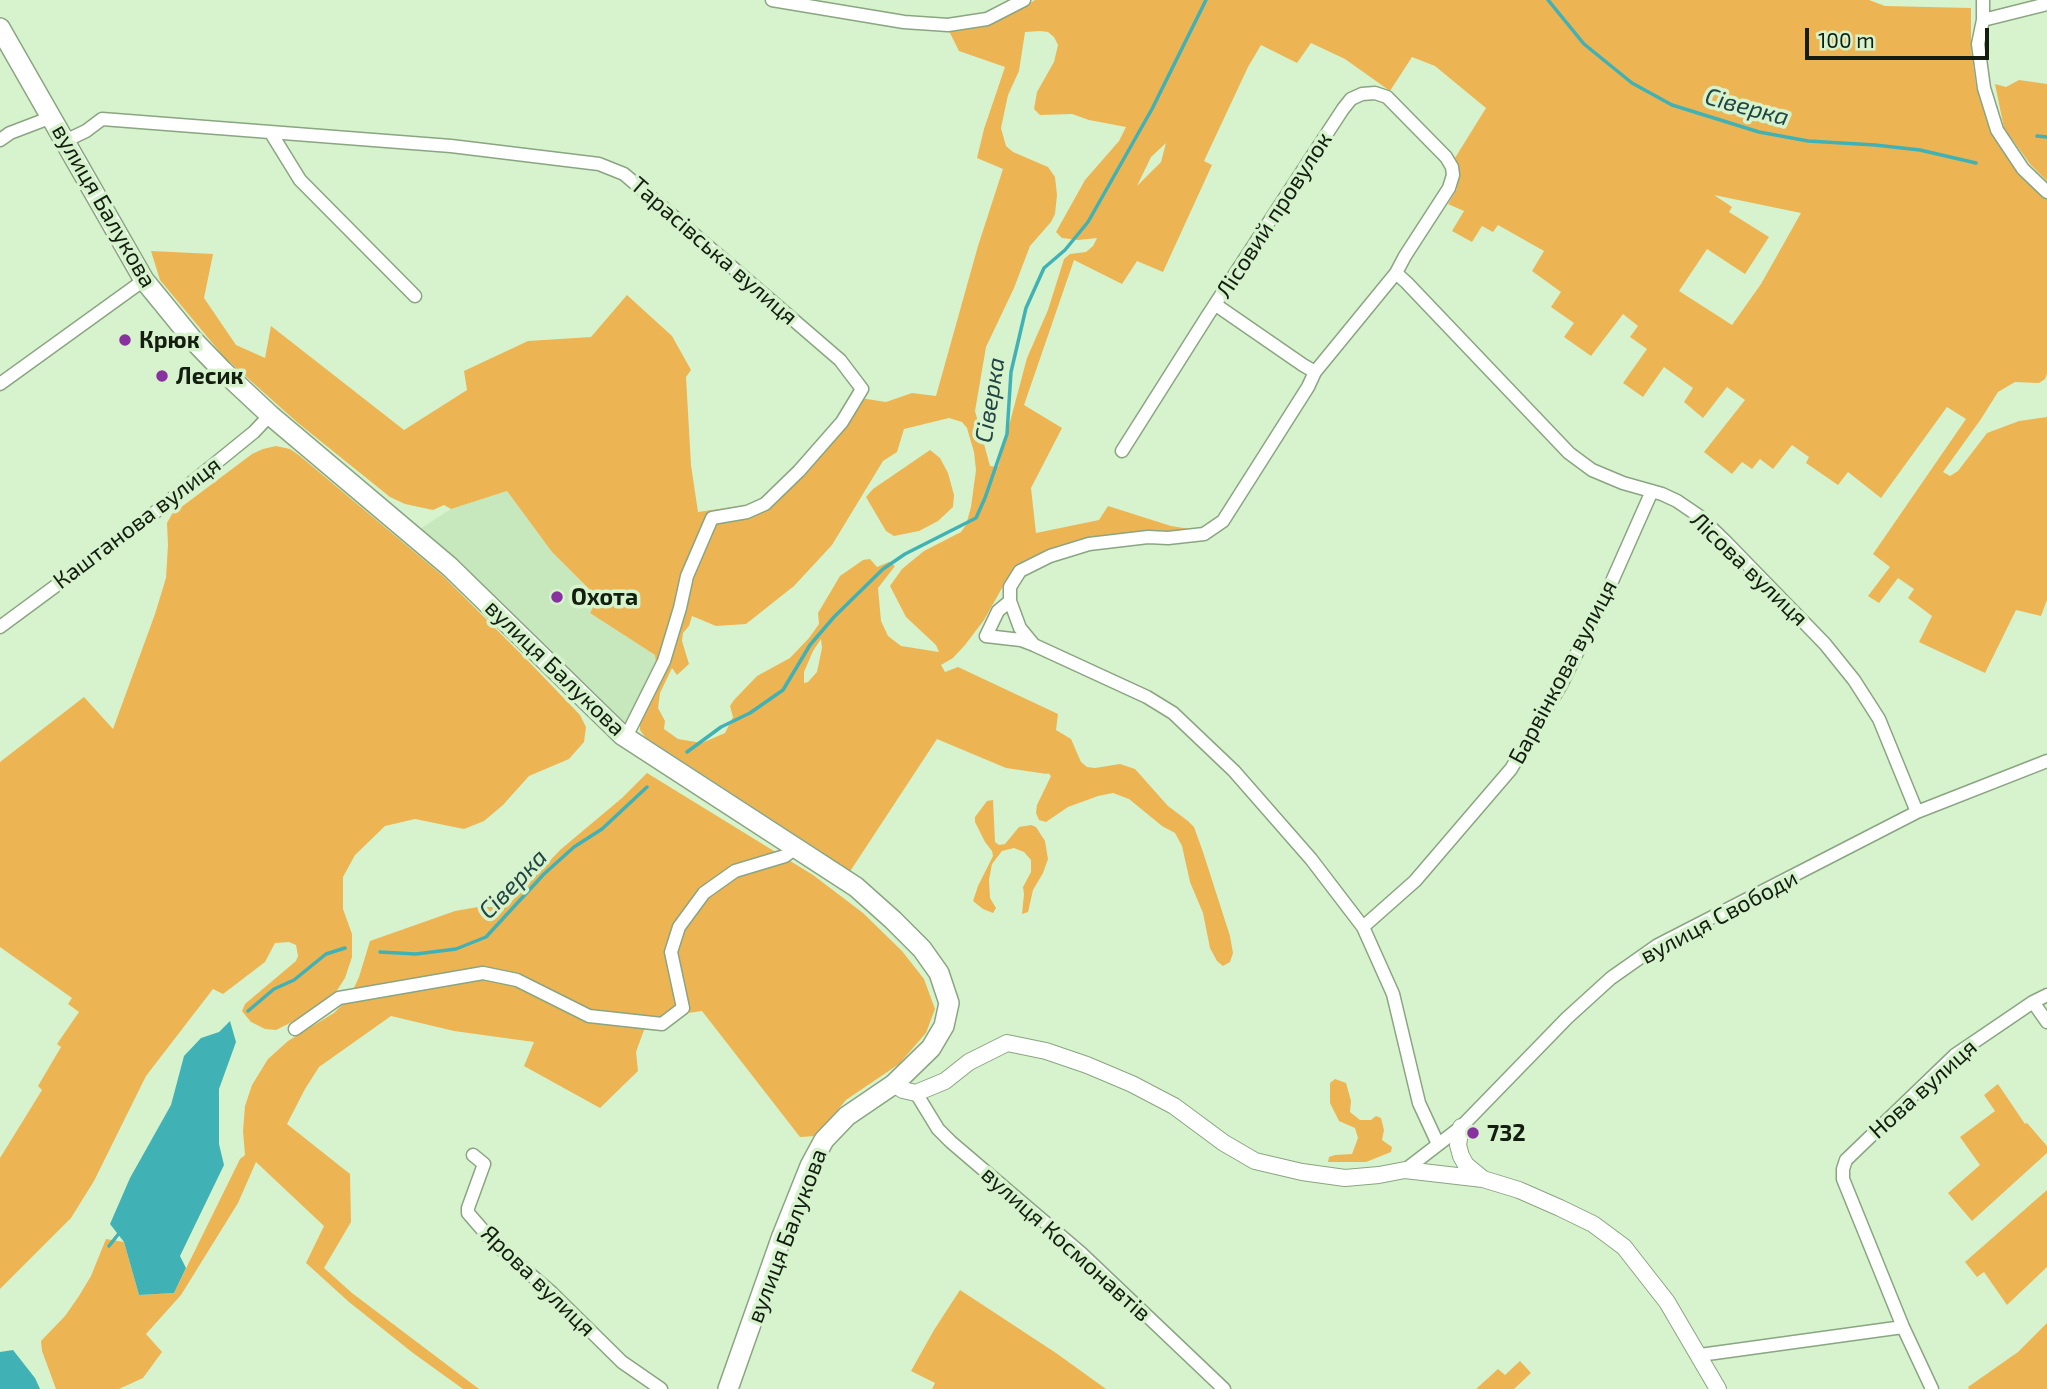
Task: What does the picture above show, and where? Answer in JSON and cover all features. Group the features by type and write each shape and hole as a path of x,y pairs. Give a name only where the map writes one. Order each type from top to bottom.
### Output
{"main road":[{"name":"вулиця Балукова","path":"0,28 144,280 201,348 249,397 450,568 622,735 856,887 922,949 939,973 949,1003 944,1026 931,1048 894,1084 846,1116 824,1140 810,1166 782,1236 750,1333 728,1389"}],"street":[{"path":"772,0 904,22 948,25 987,19 1024,0"},
{"path":"1983,0 1983,20 1978,44 1984,88 1997,131 2023,170 2047,192"},
{"path":"1983,20 2047,4"},
{"name":"Лісовий провулок","path":"1122,451 1208,314 1343,109 1351,99 1362,94 1375,93 1387,97 1446,157 1452,167 1453,175 1449,188 1396,274"},
{"path":"0,140 52,117"},
{"name":"Тарасівська вулиця","path":"65,141 86,131 102,119 451,146 599,164 624,174 840,360 862,389 842,422 799,471 765,504 747,512 712,518 687,576 664,662 629,731 622,735"},
{"path":"271,133 300,180 415,296"},
{"path":"1034,645 1020,628 1010,601 1010,587 1020,571 1050,555 1089,544 1203,534 1223,521 1315,372 1396,274"},
{"name":"Лісова вулиця","path":"1396,274 1408,283 1569,453 1592,470 1623,484 1677,501 1699,516 1798,616 1840,662 1879,719 1917,811"},
{"path":"0,384 144,280"},
{"path":"1216,305 1315,372"},
{"name":"Каштанова вулиця","path":"0,627 153,514 254,432 270,415"},
{"name":"Барвінкова вулиця","path":"1363,927 1415,881 1511,769 1561,685 1609,588 1652,491"},
{"path":"1010,601 998,611 986,636 1021,640 1034,645 1147,697 1173,713 1234,771 1311,859 1363,927 1393,994 1419,1104 1437,1144"},
{"name":"вулиця Свободи","path":"1405,1170 1461,1127 1567,1018 1611,978 1658,945 1917,811 2047,761"},
{"path":"295,1029 339,998 483,973 517,980 589,1016 662,1024 683,1008 670,953 679,927 704,893 735,871 785,856 797,847"},
{"name":"Нова вулиця","path":"1903,1327 1843,1178 1846,1160 1955,1055 2047,995"},
{"path":"2033,1002 2047,1022"},
{"path":"894,1084 903,1090 916,1093 945,1081 969,1062 1007,1043 1046,1051 1132,1084 1174,1107 1224,1143 1255,1161 1345,1178 1405,1170 1483,1179 1519,1190 1593,1224 1624,1247 1667,1302 1718,1389"},
{"name":"вулиця Космонавтів","path":"916,1093 938,1129 951,1142 1081,1253 1224,1389"},
{"path":"1461,1127 1458,1144 1461,1156 1466,1165 1483,1179"},
{"name":"Ярова вулиця","path":"473,1155 484,1164 468,1213 494,1243 552,1293 622,1362 661,1389"},
{"path":"1700,1356 1903,1327 1932,1389"}],"shaded area":[{"path":"1035,0 1869,0 1885,6 1971,8 1971,48 1976,85 1992,132 2020,172 2047,199 2047,374 2039,383 2015,382 1998,392 1943,472 1950,476 1958,471 1987,433 2019,421 2047,417 2047,600 2041,616 2016,610 1985,673 1919,642 1932,616 1908,598 1914,589 1898,578 1879,603 1868,596 1890,567 1873,554 1966,419 1947,407 1881,498 1848,472 1838,485 1806,463 1809,457 1792,445 1773,469 1760,459 1752,469 1742,462 1732,474 1704,452 1745,400 1727,387 1703,418 1684,402 1693,388 1664,367 1643,397 1623,383 1647,349 1630,337 1638,326 1623,314 1591,356 1564,337 1574,323 1551,307 1561,292 1532,271 1544,251 1498,225 1493,232 1482,226 1472,242 1452,231 1464,211 1448,204 1457,189 1454,186 1457,164 1455,158 1486,108 1435,66 1412,57 1390,91 1345,59 1311,43 1297,63 1261,45 1204,161 1212,165 1163,272 1137,261 1122,284 1074,260 1024,405 1062,428 1031,488 1036,533 1099,520 1108,506 1171,526 1202,531 1147,534 1017,567 965,645 953,658 941,665 945,672 958,667 1058,714 1056,730 1071,739 1081,762 1087,767 1120,764 1135,769 1168,806 1194,827 1230,936 1233,953 1230,962 1223,966 1210,948 1203,913 1190,882 1182,846 1175,833 1129,799 1113,793 1098,796 1068,807 1046,822 1039,820 1037,805 1051,776 1048,773 1006,768 937,739 849,873 825,854 645,737 640,730 640,720 664,670 656,664 655,655 590,613 598,598 552,552 507,491 451,509 444,505 433,510 405,504 390,497 298,423 224,357 160,280 151,251 213,254 204,298 236,345 265,358 271,326 404,430 467,390 464,371 528,341 591,337 627,295 672,336 691,370 686,377 691,465 698,512 753,504 760,501 832,426 854,397 886,402 912,393 936,396 978,246 1003,169 977,158 1005,67 959,51 948,29 1027,5","holes":["1025,32 1048,32 1058,45 1054,62 1037,92 1034,109 1040,115 1072,114 1126,127 1119,141 1085,180 1056,232 1062,238 1097,238 1086,252 1070,254 1064,259 1048,310 1027,358 998,467 990,466 975,411 986,347 1014,288 1030,246 1055,214 1057,195 1055,177 1048,167 1013,152 1006,146 1001,128 1008,95 1019,71","1166,143 1161,162 1137,186 1151,157","1714,195 1801,213 1761,284 1732,325 1679,291 1707,249 1745,274 1769,237 1729,212 1732,207","949,418 962,422 967,428 974,452 976,470 966,525 961,532 924,551 902,569 890,586 906,617 936,645 939,652 901,646 888,636 881,621 878,588 895,566 889,562 877,567 870,559 863,560 840,576 818,613 819,624 809,638 790,658 757,676 734,700 730,706 733,717 725,733 702,743 678,739 664,729 665,721 658,708 660,693 672,668 677,675 689,664 682,641 692,616 716,626 746,624 794,586 832,545 883,461 897,452 904,429","821,639 817,672 804,683 804,672 813,651"]},
{"path":"2019,80 2047,84 2047,181 2030,164 2004,128 1995,84 2006,87"},
{"path":"276,446 290,449 300,456 443,576 580,715 586,727 584,742 569,759 529,776 503,805 484,821 464,829 415,819 385,826 355,855 343,877 343,909 352,934 352,957 345,978 334,995 306,1015 276,1030 265,1029 251,1022 242,1011 245,1004 296,961 296,945 289,942 275,943 265,962 223,994 213,989 146,1076 94,1181 71,1218 0,1289 0,1158 42,1090 38,1086 61,1047 57,1044 79,1012 68,1004 72,998 0,947 0,762 84,697 113,729 166,578 167,523 172,514 252,454"},
{"path":"930,450 940,458 948,473 954,495 953,507 938,521 919,531 894,536 886,531 866,497 873,489"},
{"path":"507,491 552,552 598,599 590,613 655,655 656,664 625,727 420,529 451,509"},
{"path":"647,773 813,875 863,913 902,951 924,979 935,1009 926,1033 899,1064 846,1100 816,1136 800,1137 702,1011 660,1017 644,1030 636,1052 638,1071 600,1108 524,1066 534,1042 454,1031 391,1016 319,1067 287,1124 350,1174 351,1222 324,1268 352,1293 479,1389 463,1389 413,1353 349,1302 306,1263 324,1226 256,1162 238,1203 181,1295 146,1334 162,1352 143,1378 119,1389 56,1389 41,1341 65,1316 79,1296 91,1276 106,1239 124,1242 139,1295 174,1293 240,1159 245,1155 245,1106 252,1085 268,1059 288,1041 334,1013 350,997 370,941 455,911 498,907 512,901 560,850 622,798"},
{"path":"993,800 995,842 999,845 1005,844 1019,827 1031,825 1036,827 1045,841 1048,859 1033,890 1028,912 1022,914 1023,887 1031,872 1031,860 1024,852 1014,848 1002,851 992,864 989,880 990,898 996,908 993,913 973,901 993,856 975,817 987,801"},
{"path":"1335,1079 1346,1083 1351,1101 1350,1112 1360,1120 1371,1120 1376,1116 1381,1118 1384,1130 1382,1140 1392,1147 1391,1152 1366,1162 1328,1162 1329,1157 1335,1155 1352,1154 1358,1138 1355,1128 1339,1121 1330,1103 1330,1083"},
{"path":"1998,1084 2025,1124 2027,1123 2047,1146 2047,1153 1972,1221 1948,1193 1980,1165 1960,1137 1995,1111 1984,1095"},
{"path":"2047,1190 2047,1267 2007,1305 1984,1272 1977,1277 1965,1262"},
{"path":"960,1290 1106,1389 932,1389 935,1383 911,1371"},
{"path":"2047,1323 2047,1389 1969,1389 1968,1387 2018,1352"},
{"path":"1520,1361 1531,1373 1514,1389 1476,1389 1498,1369 1505,1375"}],"water":[{"path":"230,1021 236,1042 219,1089 219,1144 224,1165 180,1256 186,1268 174,1293 139,1295 124,1242 110,1224 130,1178 171,1105 184,1056 201,1038 219,1032"},
{"path":"13,1350 35,1378 40,1389 0,1389 0,1352"}],"waterway":[{"name":"Сіверка","path":"687,752 721,727 750,713 783,690 810,645 883,569 905,554 976,518 1007,434 1011,372 1026,308 1044,268 1065,250 1088,222 1152,109 1206,0"},
{"name":"Сіверка","path":"1548,0 1584,44 1632,83 1672,105 1759,132 1808,141 1920,150 1976,163"},
{"name":"Сіверка","path":"2037,136 2047,137"},
{"name":"Сіверка","path":"380,952 416,954 456,949 486,937 544,874 574,847 602,829 647,787"},
{"name":"Сіверка","path":"248,1011 274,989 294,980 326,954 345,948"},
{"name":"Сіверка","path":"109,1246 120,1232"}],"place":[{"name":"Крюк","path":"125,340"},
{"name":"Лесик","path":"162,376"},
{"name":"Охота","path":"557,597"},
{"name":"732","path":"1473,1133"}]}
